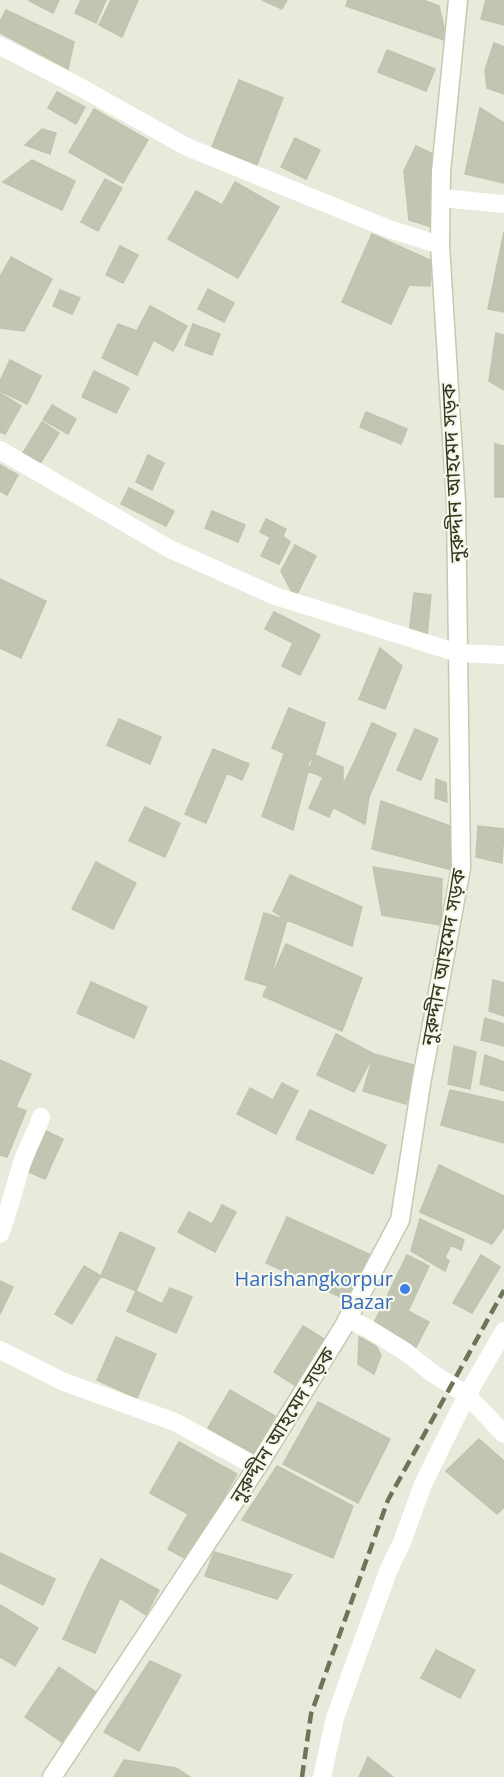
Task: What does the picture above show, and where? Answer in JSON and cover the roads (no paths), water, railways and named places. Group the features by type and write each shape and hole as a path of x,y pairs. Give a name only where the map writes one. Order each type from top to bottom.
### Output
{"street":[{"name":"নুরুদ্দীন আহমেদ সড়ক","path":"52,1777 257,1467 348,1319 400,1220 421,1084 460,868 456,502 440,245 441,172 458,0"},
{"path":"0,46 81,87 187,147 389,229 440,245"},
{"path":"441,198 504,204"},
{"path":"0,450 170,549 275,596 458,653 504,655"},
{"path":"0,1234 9,1212 22,1163 41,1117"},
{"path":"348,1319 406,1352 440,1379 467,1395 504,1434"},
{"path":"322,1777 335,1718 389,1569 402,1542 423,1484 467,1395 504,1331"},
{"path":"0,1350 64,1382 175,1422 257,1467"}],"railway":[{"path":"302,1777 311,1714 388,1500 504,1290"}],"place":[{"name":"Harishangkorpur Bazar","path":"405,1289"}]}
